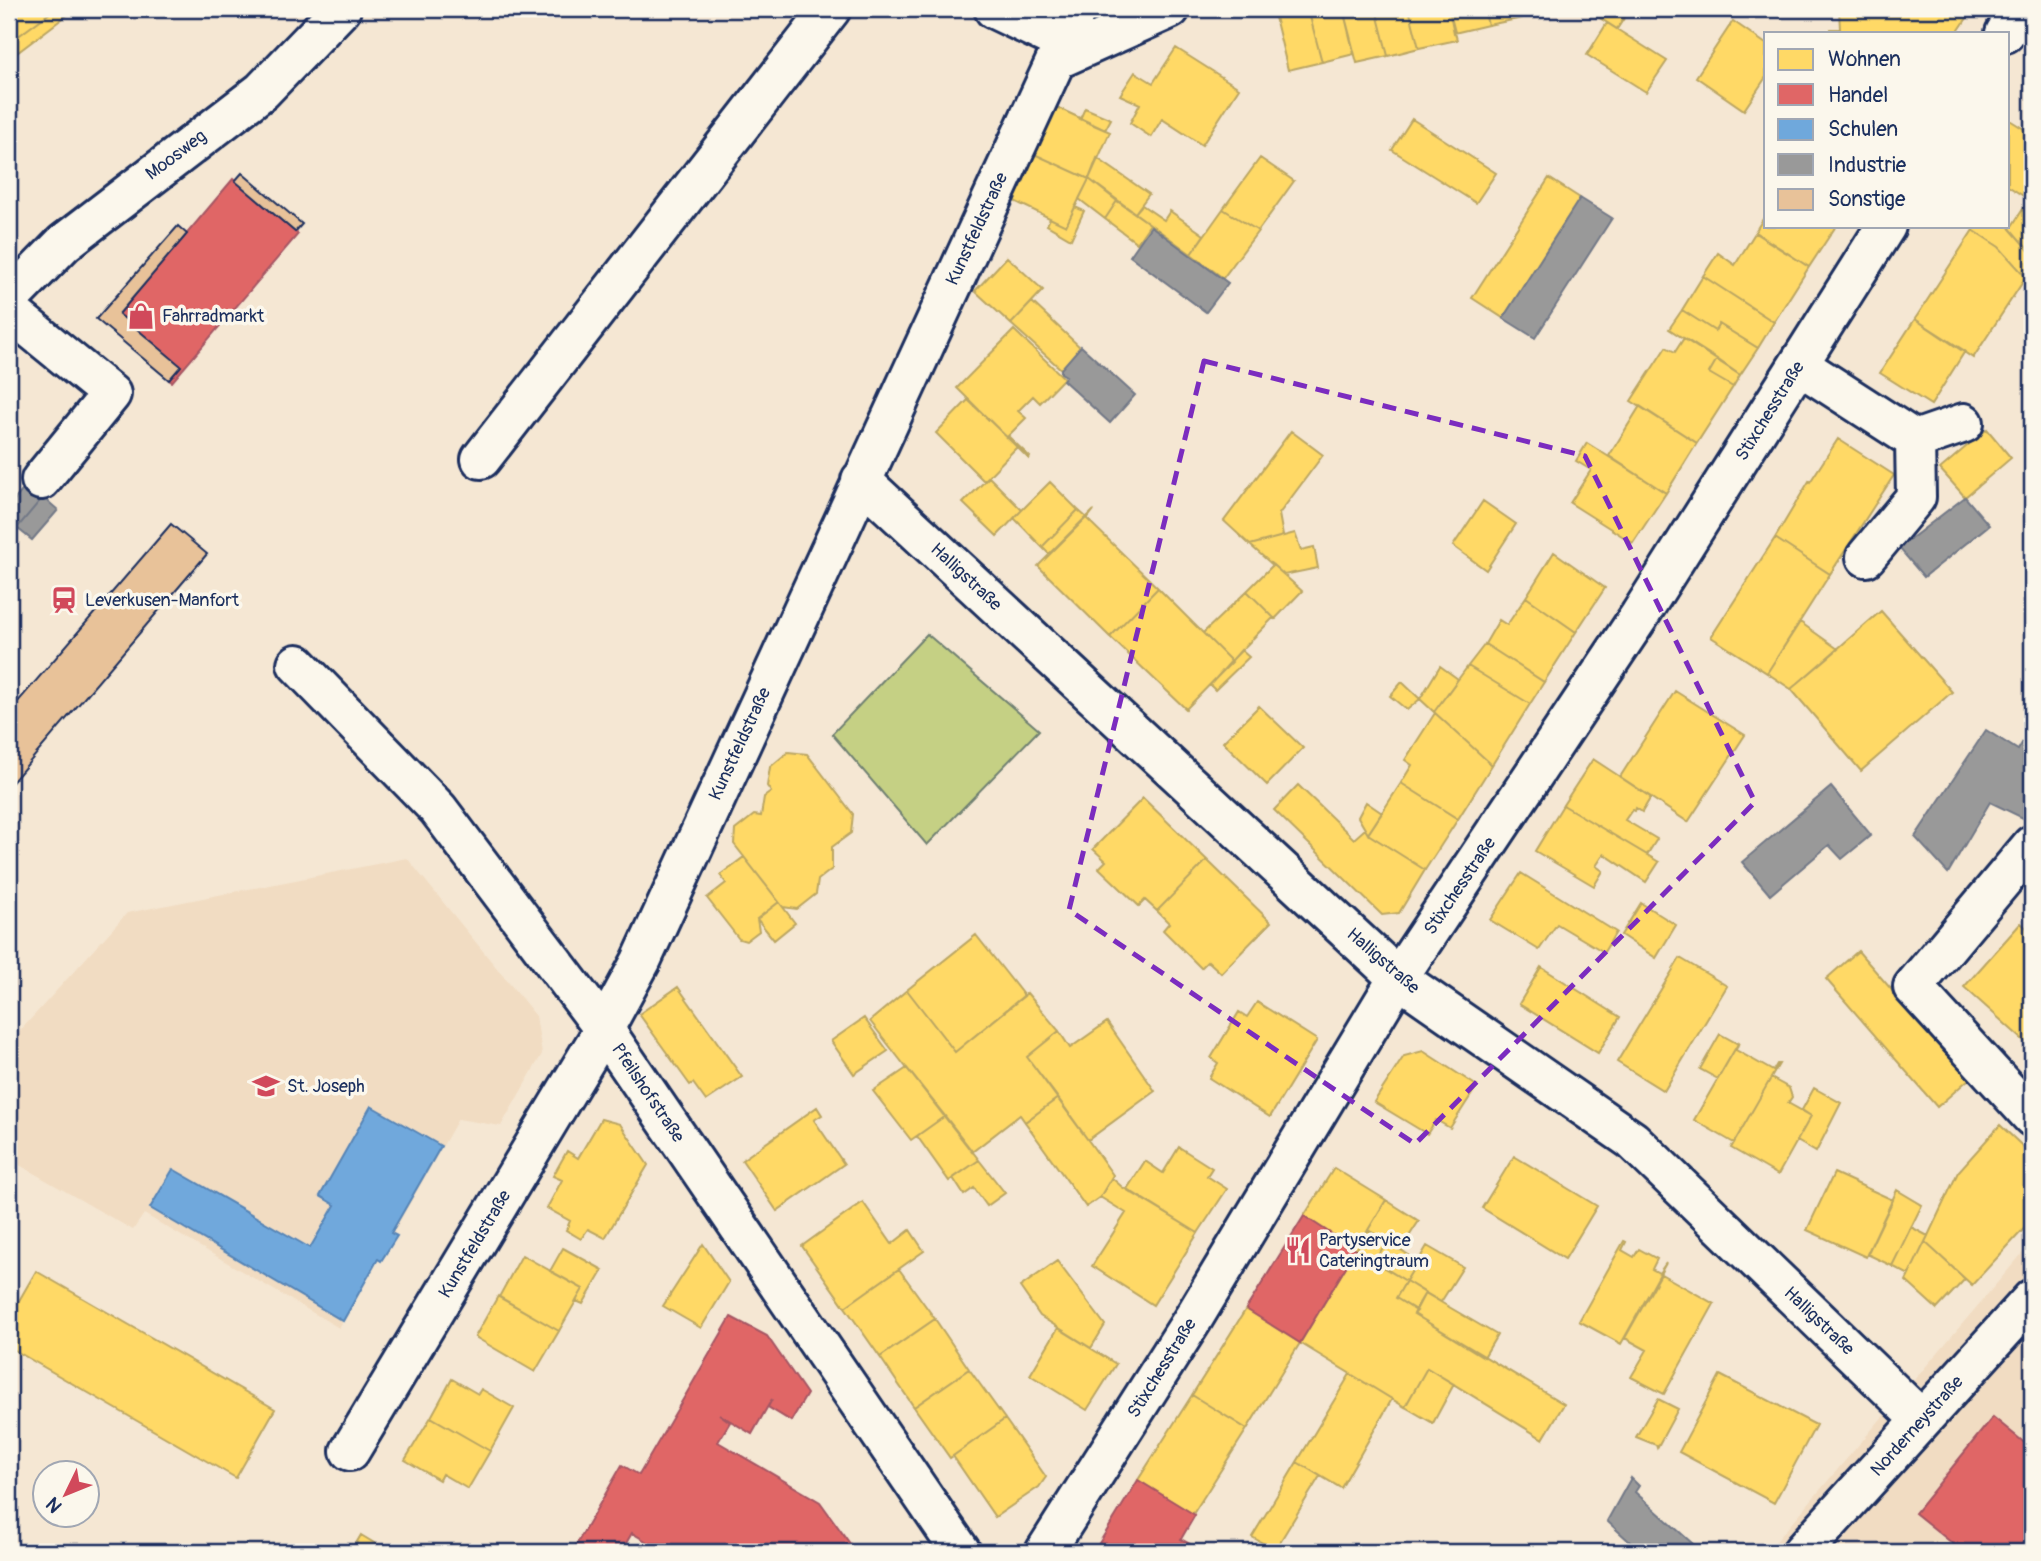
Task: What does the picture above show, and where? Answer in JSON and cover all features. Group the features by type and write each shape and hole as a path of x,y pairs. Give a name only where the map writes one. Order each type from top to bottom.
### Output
{"street":[{"name":"Moosweg","path":"9,299 64,243 262,91 341,9"},
{"path":"481,459 831,9"},
{"path":"994,9 1065,37 1170,9"},
{"path":"2006,32 2020,9"},
{"name":"Kunstfeldstraße","path":"351,1451 604,1029 646,950 1065,37"},
{"name":"Stixchesstraße","path":"1045,1552 1193,1319 1398,978 1640,615 1885,228"},
{"path":"9,311 111,394 41,480"},
{"path":"1799,365 1915,440"},
{"path":"1915,440 1964,423"},
{"path":"1866,557 1916,497 1915,440"},
{"name":"Halligstraße","path":"861,480 1398,978 1632,1140 1922,1420"},
{"name":"Pfeilshofstraße","path":"297,664 438,809 604,1029 961,1552"},
{"path":"2032,845 1913,987 2032,1117"},
{"name":"Norderneystraße","path":"1802,1552 2032,1299"}],"highlighted area":[{"path":"1204,361 1585,456 1755,802 1415,1144 1069,910"}],"shaded area":[{"name":"St. Joseph","path":"407,858 536,1016 542,1054 501,1126 458,1119 339,1328 144,1214 133,1230 9,1159 9,1043 127,913"},
{"path":"2032,1242 2032,1552 1767,1552 1963,1323"}],"green space":[{"path":"927,634 1039,730 927,845 832,734"}],"building: Wohnen":[{"path":"9,9 55,9 9,43"},
{"path":"55,9 75,9 9,59 9,43"},
{"path":"1273,9 1308,9 1322,62 1288,70"},
{"path":"1308,9 1343,9 1354,54 1322,62"},
{"path":"1343,9 1376,9 1388,56 1357,63"},
{"path":"1376,9 1409,9 1419,48 1388,56"},
{"path":"1409,9 1449,9 1457,40 1419,48"},
{"path":"1449,9 1484,9 1488,25 1454,33"},
{"path":"1484,9 1527,9 1522,18 1488,25"},
{"path":"1586,9 1630,9 1617,29"},
{"path":"1839,9 1973,9 1958,32 1830,32 1830,29 1840,29"},
{"path":"1733,21 1764,43 1764,80 1744,110 1696,77"},
{"path":"1607,23 1667,61 1646,92 1587,55"},
{"path":"1176,48 1239,88 1202,145 1162,119 1151,137 1130,123 1140,104 1120,95 1135,72 1153,83"},
{"path":"1054,106 1110,132 1089,179 1032,153"},
{"path":"1085,108 1111,119 1105,130 1080,119"},
{"path":"1412,119 1496,173 1476,203 1392,150"},
{"path":"2010,120 2032,134 2031,201 2010,187"},
{"path":"1032,153 1089,179 1066,226 1010,199"},
{"path":"1097,158 1149,194 1135,213 1089,179"},
{"path":"1260,158 1294,181 1258,231 1223,209"},
{"path":"1549,178 1580,198 1503,318 1472,298"},
{"path":"1089,179 1117,201 1105,219 1079,199"},
{"path":"2032,199 2032,254 2010,229"},
{"path":"1117,201 1150,224 1137,243 1105,219"},
{"path":"1142,205 1164,220 1170,211 1204,235 1191,254 1135,213"},
{"path":"1075,207 1084,211 1071,239 1047,225 1050,218 1066,226"},
{"path":"1223,209 1258,231 1223,278 1191,254"},
{"path":"1764,217 1764,228 1835,228 1809,267 1755,232"},
{"path":"2010,228 2032,254 2032,268 2026,277 1999,247 1973,230"},
{"path":"1973,230 1999,247 2026,277 1973,358 1915,319"},
{"path":"1755,233 1809,267 1774,322 1703,276 1718,253 1735,265"},
{"path":"1007,257 1043,290 1011,324 975,291"},
{"path":"1703,276 1774,322 1758,348 1719,324 1715,331 1682,310"},
{"path":"1032,302 1081,348 1061,369 1011,324"},
{"path":"1682,310 1715,331 1719,324 1758,348 1740,375 1669,329"},
{"path":"1915,319 1965,351 1931,405 1880,373"},
{"path":"1014,330 1064,378 1040,403 1033,396 1018,411 1026,418 1008,436 1029,459 957,388"},
{"path":"1684,338 1717,359 1709,373 1733,387 1697,443 1631,401 1666,347 1675,352"},
{"path":"1717,359 1740,375 1733,387 1709,373"},
{"path":"968,400 1017,447 984,481 936,433"},
{"path":"1640,406 1697,443 1666,493 1609,456"},
{"path":"1987,429 2011,458 1965,497 1940,469"},
{"path":"1291,431 1323,455 1279,514 1283,536 1250,545 1224,521"},
{"path":"1838,439 1894,475 1830,574 1775,538"},
{"path":"1587,443 1666,493 1633,543 1570,503 1591,470 1576,461"},
{"path":"989,477 1022,510 997,536 963,503"},
{"path":"1050,482 1078,510 1042,547 1014,518"},
{"path":"1483,501 1516,524 1486,570 1453,546"},
{"path":"1078,510 1086,517 1049,554 1042,547"},
{"path":"1094,510 1087,519 1158,588 1110,637 1038,566"},
{"path":"1295,533 1301,550 1314,547 1318,568 1284,575 1250,545"},
{"path":"1775,538 1830,574 1767,673 1711,637"},
{"path":"1554,552 1605,588 1576,632 1526,597"},
{"path":"1273,565 1302,591 1275,619 1247,591"},
{"path":"1158,588 1232,662 1186,709 1110,637"},
{"path":"1247,591 1275,619 1231,661 1203,633"},
{"path":"1526,597 1576,632 1544,682 1485,644 1499,620 1507,625"},
{"path":"1881,611 1952,692 1861,771 1791,689"},
{"path":"1800,622 1838,649 1791,689 1767,673"},
{"path":"1485,644 1544,682 1530,704 1468,666"},
{"path":"1241,650 1249,657 1215,690 1210,685"},
{"path":"1440,666 1458,679 1434,712 1420,699"},
{"path":"1468,666 1530,704 1492,765 1434,712"},
{"path":"1402,682 1420,699 1407,710 1390,696"},
{"path":"1675,691 1745,735 1688,822 1620,777"},
{"path":"1259,706 1303,748 1267,785 1223,742"},
{"path":"1435,713 1492,765 1458,819 1401,783 1412,765 1405,760"},
{"path":"788,752 807,754 853,814 851,833 832,847 832,869 818,880 816,894 797,909 783,907 734,844 735,830 754,815 761,816 764,797 771,792 767,786 770,767"},
{"path":"1593,759 1651,797 1642,812 1636,808 1625,820 1657,839 1647,855 1563,805"},
{"path":"1401,783 1458,819 1425,870 1368,834"},
{"path":"1298,785 1354,839 1365,829 1368,834 1425,870 1399,913 1382,915 1274,810"},
{"path":"1143,798 1207,860 1157,911 1145,900 1139,906 1099,868 1106,861 1093,849"},
{"path":"1366,802 1382,813 1368,834 1358,817"},
{"path":"1563,805 1659,862 1646,882 1604,854 1596,866 1603,871 1594,886 1535,851"},
{"path":"744,857 779,902 757,919 759,931 746,941 739,939 707,898 726,883 720,875"},
{"path":"1207,860 1271,922 1221,973 1208,961 1201,968 1163,930 1169,923 1157,911"},
{"path":"1521,873 1616,932 1604,952 1557,924 1539,950 1490,920"},
{"path":"779,902 795,923 774,940 757,919"},
{"path":"1641,903 1676,925 1656,958 1621,935"},
{"path":"2021,923 2032,933 2032,1048 1964,987"},
{"path":"976,935 1024,996 955,1052 907,990"},
{"path":"1858,951 1969,1079 1937,1107 1826,979"},
{"path":"1680,958 1727,986 1664,1091 1617,1062"},
{"path":"1541,967 1620,1017 1598,1053 1519,1004"},
{"path":"678,987 742,1077 706,1101 693,1083 690,1085 639,1014"},
{"path":"907,990 955,1052 1027,993 1059,1031 1027,1057 1058,1098 1025,1122 1020,1115 972,1152 870,1021"},
{"path":"1257,1002 1317,1040 1270,1117 1209,1078 1218,1063 1211,1058 1239,1012 1247,1017"},
{"path":"864,1018 888,1051 854,1074 831,1041"},
{"path":"1107,1022 1155,1091 1088,1140 1027,1057 1059,1031 1070,1048"},
{"path":"1720,1034 1738,1044 1718,1079 1700,1069"},
{"path":"1739,1042 1736,1050 1773,1071 1779,1064 1734,1143 1694,1120"},
{"path":"1423,1051 1477,1086 1450,1128 1436,1120 1427,1134 1374,1102 1404,1056"},
{"path":"907,1068 945,1116 911,1140 873,1091"},
{"path":"1771,1078 1789,1088 1792,1097 1788,1103 1811,1116 1778,1175 1731,1148"},
{"path":"1814,1088 1841,1103 1816,1152 1797,1141 1811,1116 1802,1110"},
{"path":"1058,1098 1113,1175 1100,1197 1086,1207 1025,1122"},
{"path":"817,1107 822,1115 814,1120 844,1164 777,1211 742,1160"},
{"path":"945,1116 979,1160 949,1181 917,1136"},
{"path":"601,1119 620,1124 648,1165 605,1238 588,1229 581,1239 566,1230 570,1221 547,1208 562,1180 553,1176 567,1151 578,1158"},
{"path":"2000,1125 2032,1155 2032,1220 1972,1285 1925,1242 1958,1172"},
{"path":"1179,1147 1212,1168 1207,1176 1227,1189 1198,1233 1127,1189 1145,1161 1163,1173"},
{"path":"1514,1156 1597,1206 1565,1259 1482,1208"},
{"path":"979,1160 1005,1193 987,1206 974,1188 964,1195 953,1178"},
{"path":"1334,1168 1386,1200 1356,1250 1304,1216"},
{"path":"1834,1173 1893,1200 1866,1257 1807,1230"},
{"path":"1112,1178 1122,1187 1198,1233 1153,1305 1092,1266 1126,1213 1100,1197"},
{"path":"1897,1190 1922,1205 1892,1266 1867,1254"},
{"path":"1386,1200 1419,1221 1400,1250 1368,1230"},
{"path":"863,1202 892,1244 910,1230 924,1251 845,1307 802,1246"},
{"path":"1911,1227 1928,1236 1909,1275 1892,1266"},
{"path":"1368,1230 1387,1241 1374,1262 1356,1250"},
{"path":"1387,1241 1418,1261 1406,1281 1374,1262"},
{"path":"1624,1241 1626,1242 1622,1250 1634,1257 1639,1249 1657,1259 1652,1269 1659,1273 1666,1263 1621,1344 1579,1321"},
{"path":"1925,1242 1965,1279 1937,1309 1906,1281"},
{"path":"703,1244 729,1282 701,1328 663,1306"},
{"path":"1427,1246 1463,1267 1441,1302 1406,1281"},
{"path":"563,1248 603,1270 583,1304 576,1301 583,1289 550,1271"},
{"path":"1356,1250 1406,1281 1396,1298 1417,1311 1414,1314 1564,1404 1543,1439 1427,1368 1405,1407 1300,1343"},
{"path":"522,1255 583,1289 559,1331 499,1297"},
{"path":"1057,1261 1105,1325 1091,1348 1040,1316 1020,1287"},
{"path":"899,1269 935,1319 880,1357 845,1307"},
{"path":"36,1271 275,1409 236,1478 9,1347 9,1318"},
{"path":"1661,1274 1714,1304 1664,1394 1631,1377 1647,1350 1625,1338"},
{"path":"1406,1281 1425,1293 1415,1310 1396,1298"},
{"path":"1425,1293 1497,1335 1484,1357 1414,1314"},
{"path":"498,1296 559,1331 535,1372 475,1337"},
{"path":"1246,1309 1300,1343 1247,1429 1192,1395"},
{"path":"935,1319 969,1369 914,1407 880,1357"},
{"path":"1058,1328 1116,1364 1087,1410 1030,1375"},
{"path":"1427,1368 1454,1384 1433,1423 1405,1407"},
{"path":"969,1369 1005,1419 950,1458 914,1407"},
{"path":"1350,1374 1392,1399 1341,1488 1297,1462"},
{"path":"1720,1375 1816,1425 1774,1503 1679,1452"},
{"path":"452,1379 478,1394 481,1389 514,1408 490,1451 431,1417"},
{"path":"1192,1395 1247,1429 1193,1514 1138,1480"},
{"path":"1658,1399 1678,1409 1657,1448 1656,1445 1636,1437"},
{"path":"431,1417 490,1451 468,1489 442,1474 439,1480 405,1460"},
{"path":"1005,1419 1046,1477 1039,1487 995,1517 953,1456"},
{"path":"1297,1462 1320,1476 1275,1550 1252,1537"},
{"path":"361,1535 389,1552 351,1552"}],"building: Handel":[{"path":"233,179 298,234 172,382 169,380 181,366 119,314"},
{"path":"1304,1216 1356,1250 1300,1343 1246,1309"},
{"path":"731,1317 767,1336 807,1394 791,1421 768,1407 772,1399 752,1434 719,1414 730,1422 718,1442 820,1502 856,1552 664,1552 632,1533 621,1552 572,1552 622,1465 639,1475"},
{"path":"1993,1417 2032,1449 2032,1552 1963,1552 1915,1513"},
{"path":"1138,1480 1195,1515 1181,1539 1190,1544 1185,1552 1110,1552 1098,1545"}],"building: Schulen":[{"path":"371,1106 441,1146 391,1233 397,1236 381,1261 378,1259 343,1321 150,1208 173,1169 310,1248 335,1205 320,1196"}],"building: Industrie":[{"path":"1580,198 1612,218 1535,338 1503,318"},
{"path":"1151,226 1228,283 1206,312 1130,256"},
{"path":"1081,346 1135,395 1110,423 1063,380 1066,376 1061,373 1061,369"},
{"path":"28,484 43,497 17,528 9,521 9,506"},
{"path":"43,497 58,510 32,540 17,528"},
{"path":"1965,497 1989,525 1924,577 1899,548"},
{"path":"2032,726 2032,811 2027,820 1990,802 1948,873 1915,837 1986,730 2018,750"},
{"path":"1831,787 1871,835 1842,859 1829,845 1770,895 1742,862"},
{"path":"1631,1478 1639,1486 1635,1492 1702,1552 1641,1552 1607,1521"}],"building: Sonstige":[{"path":"242,173 302,224 295,232 235,181"},
{"path":"178,226 187,234 119,314 181,366 169,380 96,319"},
{"path":"171,524 207,554 9,786 9,712"}],"place":[{"name":"Fahrradmarkt","path":"141,316"},
{"name":"Leverkusen-Manfort","path":"64,600"},
{"name":"St. Joseph","path":"266,1086"},
{"name":"Partyservice Cateringtraum","path":"1298,1250"}]}
